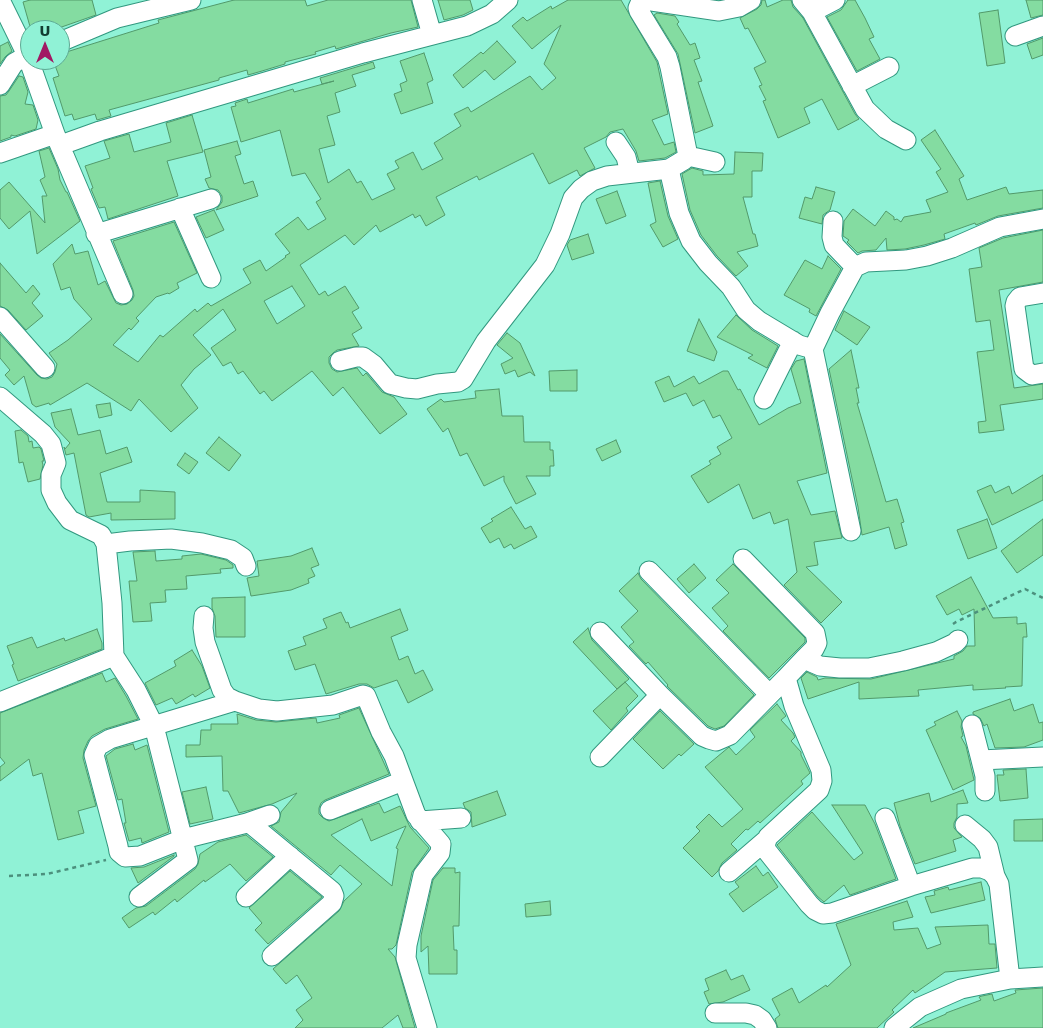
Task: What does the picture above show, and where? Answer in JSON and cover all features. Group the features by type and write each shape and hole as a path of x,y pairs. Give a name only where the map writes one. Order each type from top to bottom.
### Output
{"street":[{"path":"0,0 20,39"},
{"path":"70,38 117,18 191,0"},
{"path":"422,0 432,35"},
{"path":"0,153 100,131 363,53 467,26 492,14 508,0"},
{"path":"688,156 667,57 639,12 639,5 641,1 645,0 719,11 731,10 751,0"},
{"path":"835,0 807,6 865,109 886,129 906,140"},
{"path":"1015,36 1043,26"},
{"path":"0,85 14,63 20,60"},
{"path":"852,86 890,67"},
{"path":"33,70 58,140 96,234 123,294"},
{"path":"616,142 626,157 630,173"},
{"path":"688,156 715,162"},
{"path":"340,361 363,357 374,365 390,384 406,388 422,388 458,382 463,379 486,340 545,265 560,234 573,198 592,181 607,176 669,169 688,156"},
{"path":"669,169 679,213 691,241 731,288 746,310 758,321 805,348 813,350"},
{"path":"96,234 211,198"},
{"path":"180,208 211,278"},
{"path":"851,531 813,350 830,313 855,267 866,262 892,261 928,256 952,248 1000,227 1043,219"},
{"path":"833,221 832,237 834,245 855,267"},
{"path":"1043,293 1020,297 1015,306 1024,369 1032,375 1043,373"},
{"path":"0,316 45,368"},
{"path":"764,399 793,341"},
{"path":"0,397 43,434 51,444 56,463 51,475 51,490 56,504 70,520 101,535 106,544 112,603 114,656 136,690 154,726 188,862 139,897"},
{"path":"106,544 130,540 171,539 202,543 231,550 244,558 246,566"},
{"path":"600,632 660,696 702,736 716,740 730,735 814,649 817,643 815,633 743,559"},
{"path":"649,571 769,694"},
{"path":"204,616 205,642 222,690 227,697 235,701 259,709 287,711 332,705 365,695 394,756 416,815 440,844 440,853 424,875 407,944 406,958 427,1028"},
{"path":"804,659 820,666 869,668 936,652 958,640"},
{"path":"0,702 114,656"},
{"path":"729,872 819,790 822,781 821,770 797,712 786,678"},
{"path":"600,757 660,696"},
{"path":"235,701 110,739 98,746 94,755 119,852 125,857 140,856 183,839 270,815"},
{"path":"972,725 985,776 985,790"},
{"path":"981,760 1043,757"},
{"path":"330,810 403,781"},
{"path":"420,821 461,818"},
{"path":"885,818 911,886"},
{"path":"246,823 252,825 332,890 334,900 272,956"},
{"path":"965,825 982,839 988,847 995,876 999,884 1010,980"},
{"path":"765,841 767,851 809,904 823,914 832,913 911,886 929,871 972,868 990,871 995,876"},
{"path":"246,897 290,856"},
{"path":"894,1028 920,1007 961,989 1043,976"},
{"path":"715,1013 746,1013 755,1015 762,1020 767,1028"}],"path":[{"path":"958,640 953,628 956,622 1025,589 1043,598"},
{"path":"9,876 47,874 124,856"}],"building":[{"path":"30,0 92,0 96,15 70,24 70,20 28,20 23,2"},
{"path":"234,0 305,0 307,6 328,0 411,0 418,27 336,49 335,46 315,52 316,54 285,62 285,64 248,75 247,70 219,78 219,80 109,110 111,116 97,120 95,114 74,120 72,114 65,116 53,78 59,76 57,70 70,70 70,51 159,23 158,20"},
{"path":"438,0 470,0 473,10 444,20"},
{"path":"568,0 621,0 657,62 668,114 652,120 664,145 674,142 676,152 665,158 639,161 636,151 623,129 610,132 606,137 584,148 595,168 580,176 577,170 549,184 533,153 479,180 477,176 436,197 445,215 426,226 420,215 415,218 413,214 380,232 376,225 354,245 345,235 300,265 319,295 325,291 328,296 345,286 359,308 352,312 362,328 352,334 359,346 337,350 329,357 329,363 332,369 337,372 357,368 363,376 366,373 382,392 394,397 407,414 380,434 343,387 333,396 312,371 272,401 264,391 260,394 243,371 238,374 231,362 223,366 211,348 236,330 223,309 193,335 211,355 194,369 181,385 198,408 171,432 139,399 131,411 87,383 50,405 49,403 36,407 32,404 24,376 14,385 5,375 10,370 0,358 0,334 37,375 47,379 52,377 57,364 49,353 68,340 92,319 74,299 70,287 61,290 53,264 72,244 75,254 88,251 98,285 105,281 116,303 121,305 127,304 134,296 133,290 113,241 174,222 197,273 177,283 179,288 169,294 156,297 136,318 139,321 131,330 129,328 113,345 138,362 160,335 163,337 195,309 197,312 208,303 211,306 251,283 243,269 260,260 266,271 286,257 290,253 275,234 298,217 308,230 326,219 316,202 321,199 305,173 292,176 280,130 241,142 231,107 236,106 235,103 247,99 248,103 293,89 294,92 334,81 322,84 320,78 373,62 375,68 352,75 356,86 335,93 340,112 327,116 335,145 319,149 328,183 349,169 357,183 361,181 372,200 395,189 387,174 399,168 395,161 413,152 422,170 443,159 434,143 461,126 454,114 468,107 471,112 530,76 542,90 556,78 544,64 561,25 532,49 512,26 523,17 527,21 551,6 552,9","holes":["292,286 305,306 277,324 264,301"]},
{"path":"762,0 765,0 767,7 783,0 791,0 793,7 803,18 859,119 838,130 822,99 804,108 810,123 778,138 763,101 766,100 759,86 762,85 754,68 766,62 748,28 745,29 740,18 757,9 761,5"},
{"path":"848,0 855,0 865,18 874,37 869,39 880,59 857,71 827,17 841,10"},
{"path":"1026,0 1043,0 1043,15 1031,18"},
{"path":"998,10 1005,63 987,66 979,13"},
{"path":"657,13 675,16 679,22 677,24 690,45 695,43 700,58 694,60 702,81 698,82 713,126 695,133 678,54 654,15"},
{"path":"1043,38 1043,55 1032,59 1027,44"},
{"path":"497,41 516,62 494,80 485,70 463,88 453,75 481,52 483,54"},
{"path":"8,42 12,51 0,64 0,46"},
{"path":"424,53 433,80 427,83 433,103 401,114 394,94 402,91 400,84 407,81 400,61"},
{"path":"19,76 23,77 28,92 25,104 33,105 38,120 36,129 15,136 11,135 11,137 0,141 0,96 6,95"},
{"path":"192,115 203,152 167,161 178,196 108,219 105,207 99,208 91,189 93,188 85,166 110,158 104,141 129,134 134,152 171,142 166,123"},
{"path":"935,130 964,176 959,179 967,200 1006,187 1009,194 1043,190 1043,208 998,216 976,225 975,223 944,234 945,239 905,249 887,250 886,238 876,250 858,253 847,242 849,240 843,236 844,221 853,209 875,226 886,211 894,217 894,220 897,219 901,222 904,217 931,212 926,200 948,192 936,172 941,169 921,140"},
{"path":"237,141 241,154 235,156 244,184 253,181 258,196 216,210 222,202 222,196 218,190 209,188 205,179 211,177 204,150"},
{"path":"49,148 58,169 60,180 80,221 37,254 30,211 9,229 0,218 0,190 9,182 45,223 42,196 47,196 40,180 45,177 39,151"},
{"path":"735,152 763,153 762,171 752,171 752,197 743,197 758,246 737,252 748,266 736,276 701,235 690,210 682,174 692,168 703,171 703,175 734,174"},
{"path":"660,181 668,216 678,239 663,247 650,225 656,222 648,183"},
{"path":"816,187 835,192 830,210 823,215 822,224 799,218 805,197 812,199"},
{"path":"617,191 626,216 606,224 596,199"},
{"path":"214,210 224,230 206,238 196,217"},
{"path":"1043,230 1043,282 999,290 1014,388 1043,384 1043,399 1000,405 1004,430 979,433 978,422 986,421 977,352 994,350 990,320 976,322 969,269 982,267 979,248 1003,238"},
{"path":"588,234 594,253 572,260 567,245 570,240"},
{"path":"828,256 841,269 816,316 809,312 810,309 784,295 805,260 822,269"},
{"path":"0,263 26,293 33,285 40,294 32,303 43,316 26,330 8,310 0,306"},
{"path":"844,311 870,327 857,345 835,330"},
{"path":"736,315 752,330 778,346 767,368 748,358 753,355 717,337"},
{"path":"699,319 717,352 714,361 687,351"},
{"path":"507,333 520,343 535,376 530,372 518,377 515,370 505,374 501,364 513,358 497,345"},
{"path":"851,350 859,388 856,388 859,403 857,403 886,502 897,499 904,522 901,523 907,545 895,549 889,527 862,535 858,507 829,369"},
{"path":"804,359 827,473 797,481 811,515 835,511 842,538 814,542 818,565 806,567 842,602 821,623 784,585 797,572 788,519 774,524 770,512 753,519 739,484 708,503 691,476 711,464 709,461 721,454 717,447 732,438 720,415 713,418 704,400 693,406 686,393 664,402 655,382 669,376 674,387 694,376 699,384 723,371 728,371 759,425 788,408 801,403 791,369 796,361"},
{"path":"577,370 577,391 550,391 549,371"},
{"path":"499,389 502,416 523,416 524,442 550,442 550,450 553,450 554,466 550,466 550,476 526,476 536,494 516,504 504,481 504,476 484,486 467,453 460,456 448,428 443,432 427,409 441,399 444,402 476,398 475,391"},
{"path":"110,403 112,415 99,418 96,405"},
{"path":"71,409 78,435 100,430 106,454 127,447 132,462 100,473 107,502 140,502 140,490 175,492 175,519 111,520 111,513 89,517 86,515 74,453 66,455 64,447 65,449 70,443 55,427 51,413"},
{"path":"21,430 28,436 29,442 32,441 33,448 39,447 41,449 44,461 42,461 40,479 28,482 23,462 19,463 15,431"},
{"path":"219,437 241,455 229,471 206,453"},
{"path":"616,440 621,452 602,461 596,449"},
{"path":"185,453 198,462 189,474 177,465"},
{"path":"1043,475 1043,500 992,525 977,491 991,485 995,493 1009,486 1012,494"},
{"path":"511,507 525,529 531,526 537,537 514,549 511,544 504,548 499,538 490,543 481,528 493,521 491,519"},
{"path":"987,519 997,548 968,559 957,530"},
{"path":"1043,519 1043,555 1017,573 1001,551"},
{"path":"312,548 319,565 311,568 315,576 308,579 309,583 291,590 251,596 247,578 259,576 257,561 291,556"},
{"path":"155,551 156,561 182,559 182,556 201,554 226,560 233,565 233,568 220,569 221,573 186,576 187,589 165,590 166,602 150,603 152,621 133,622 129,581 137,581 133,552"},
{"path":"694,564 706,578 689,593 677,579"},
{"path":"733,564 805,638 805,642 769,678 723,631 728,626 712,608 729,593 716,580"},
{"path":"638,573 641,579 754,695 724,726 715,729 708,726 667,686 648,662 646,664 629,646 634,642 621,627 638,611 619,591"},
{"path":"971,577 993,618 1017,617 1017,624 1026,623 1027,637 1023,637 1022,686 973,690 973,685 918,690 919,696 859,699 859,682 808,699 801,678 807,672 817,677 818,680 825,678 871,679 954,659 954,656 963,651 967,646 975,646 974,609 962,615 959,609 947,615 936,596"},
{"path":"245,597 245,637 216,637 212,598"},
{"path":"400,609 408,630 391,637 399,660 408,656 415,674 423,670 433,690 408,703 397,680 374,688 367,684 359,684 326,694 315,664 295,670 288,651 306,645 303,637 327,628 323,619 341,612 350,628"},
{"path":"588,628 592,640 629,679 617,689 573,642"},
{"path":"97,629 102,649 18,681 7,646 32,637 37,648 64,638 65,641"},
{"path":"192,650 202,666 210,688 195,697 193,694 176,704 172,698 156,705 145,683 176,666 174,661"},
{"path":"102,673 106,682 115,678 138,719 105,729 92,736 88,741 83,758 96,806 78,811 84,833 58,840 42,773 33,776 29,759 0,781 0,767 5,763 0,757 0,713"},
{"path":"625,682 638,696 626,708 628,711 611,730 593,711"},
{"path":"1010,699 1014,711 1033,704 1039,723 1043,722 1043,740 1024,747 995,748 987,724 984,726 980,718 973,714 973,712"},
{"path":"777,704 786,716 781,720 795,737 791,741 801,752 810,773 801,781 803,784 760,823 758,821 748,830 746,829 731,844 737,850 722,863 712,877 683,848 700,831 696,827 709,814 722,827 743,809 705,767 729,747 736,755 755,737 750,730"},
{"path":"359,708 389,774 325,800 321,803 319,814 329,821 379,803 384,813 400,806 410,827 429,848 412,872 396,945 392,949 388,949 395,957 415,1028 403,1028 398,1015 382,1028 295,1028 303,1020 296,1010 312,998 297,975 286,984 273,969 339,911 344,901 362,884 340,865 331,875 271,826 279,822 281,812 297,793 272,804 239,813 228,791 223,791 222,756 186,757 186,745 200,745 201,730 211,730 211,724 238,724 237,714 256,720 276,722 316,718 317,723 340,718 339,715","holes":["362,819 371,841 406,826 396,848 398,849 392,886 331,835"]},
{"path":"660,711 694,744 681,756 679,754 663,769 633,739"},
{"path":"957,711 962,721 963,736 961,737 966,746 974,780 953,790 926,730 936,725 934,722"},
{"path":"133,744 135,750 147,745 169,832 142,843 141,838 129,841 124,823 126,823 122,799 118,800 106,756 115,749"},
{"path":"1026,769 1028,798 1000,801 997,775 1004,775 1003,770"},
{"path":"206,787 213,819 190,824 182,792"},
{"path":"963,790 968,803 957,804 957,817 954,828 962,837 953,840 956,851 915,864 900,826 894,803 929,793 931,802"},
{"path":"497,791 506,815 472,827 471,812 465,808 463,803"},
{"path":"832,805 865,805 875,824 896,879 850,895 844,885 824,902 817,896 777,845 812,812 854,860 863,853"},
{"path":"1043,819 1043,841 1014,841 1014,820"},
{"path":"246,835 273,857 246,881 230,864 205,882 204,880 177,902 175,899 155,915 153,912 129,928 122,918 136,908 146,906 195,869 200,854 218,842"},
{"path":"174,855 138,883 131,868 144,867"},
{"path":"756,866 763,876 768,872 778,887 743,912 729,894 739,887 735,882"},
{"path":"443,868 455,868 455,873 460,872 459,926 453,926 454,950 457,950 457,974 429,974 428,946 421,952 421,936 433,880"},
{"path":"290,871 322,897 268,944 255,930 262,923 249,908"},
{"path":"981,882 985,900 931,913 925,897 935,895 934,891 948,887 949,890"},
{"path":"550,901 551,915 526,917 525,904"},
{"path":"907,901 913,917 893,922 894,930 918,928 927,949 941,944 935,927 988,925 989,944 995,944 997,968 945,972 915,993 913,990 877,1028 778,1028 775,1019 780,1015 772,999 792,988 799,1003 826,985 827,987 851,965 836,924"},
{"path":"726,970 731,980 743,975 750,990 723,1002 709,1004 704,992 709,990 705,979"},
{"path":"1043,988 1043,1028 913,1028 981,1000 979,997 982,996 992,994 994,1001 1016,993 1015,990"}]}
